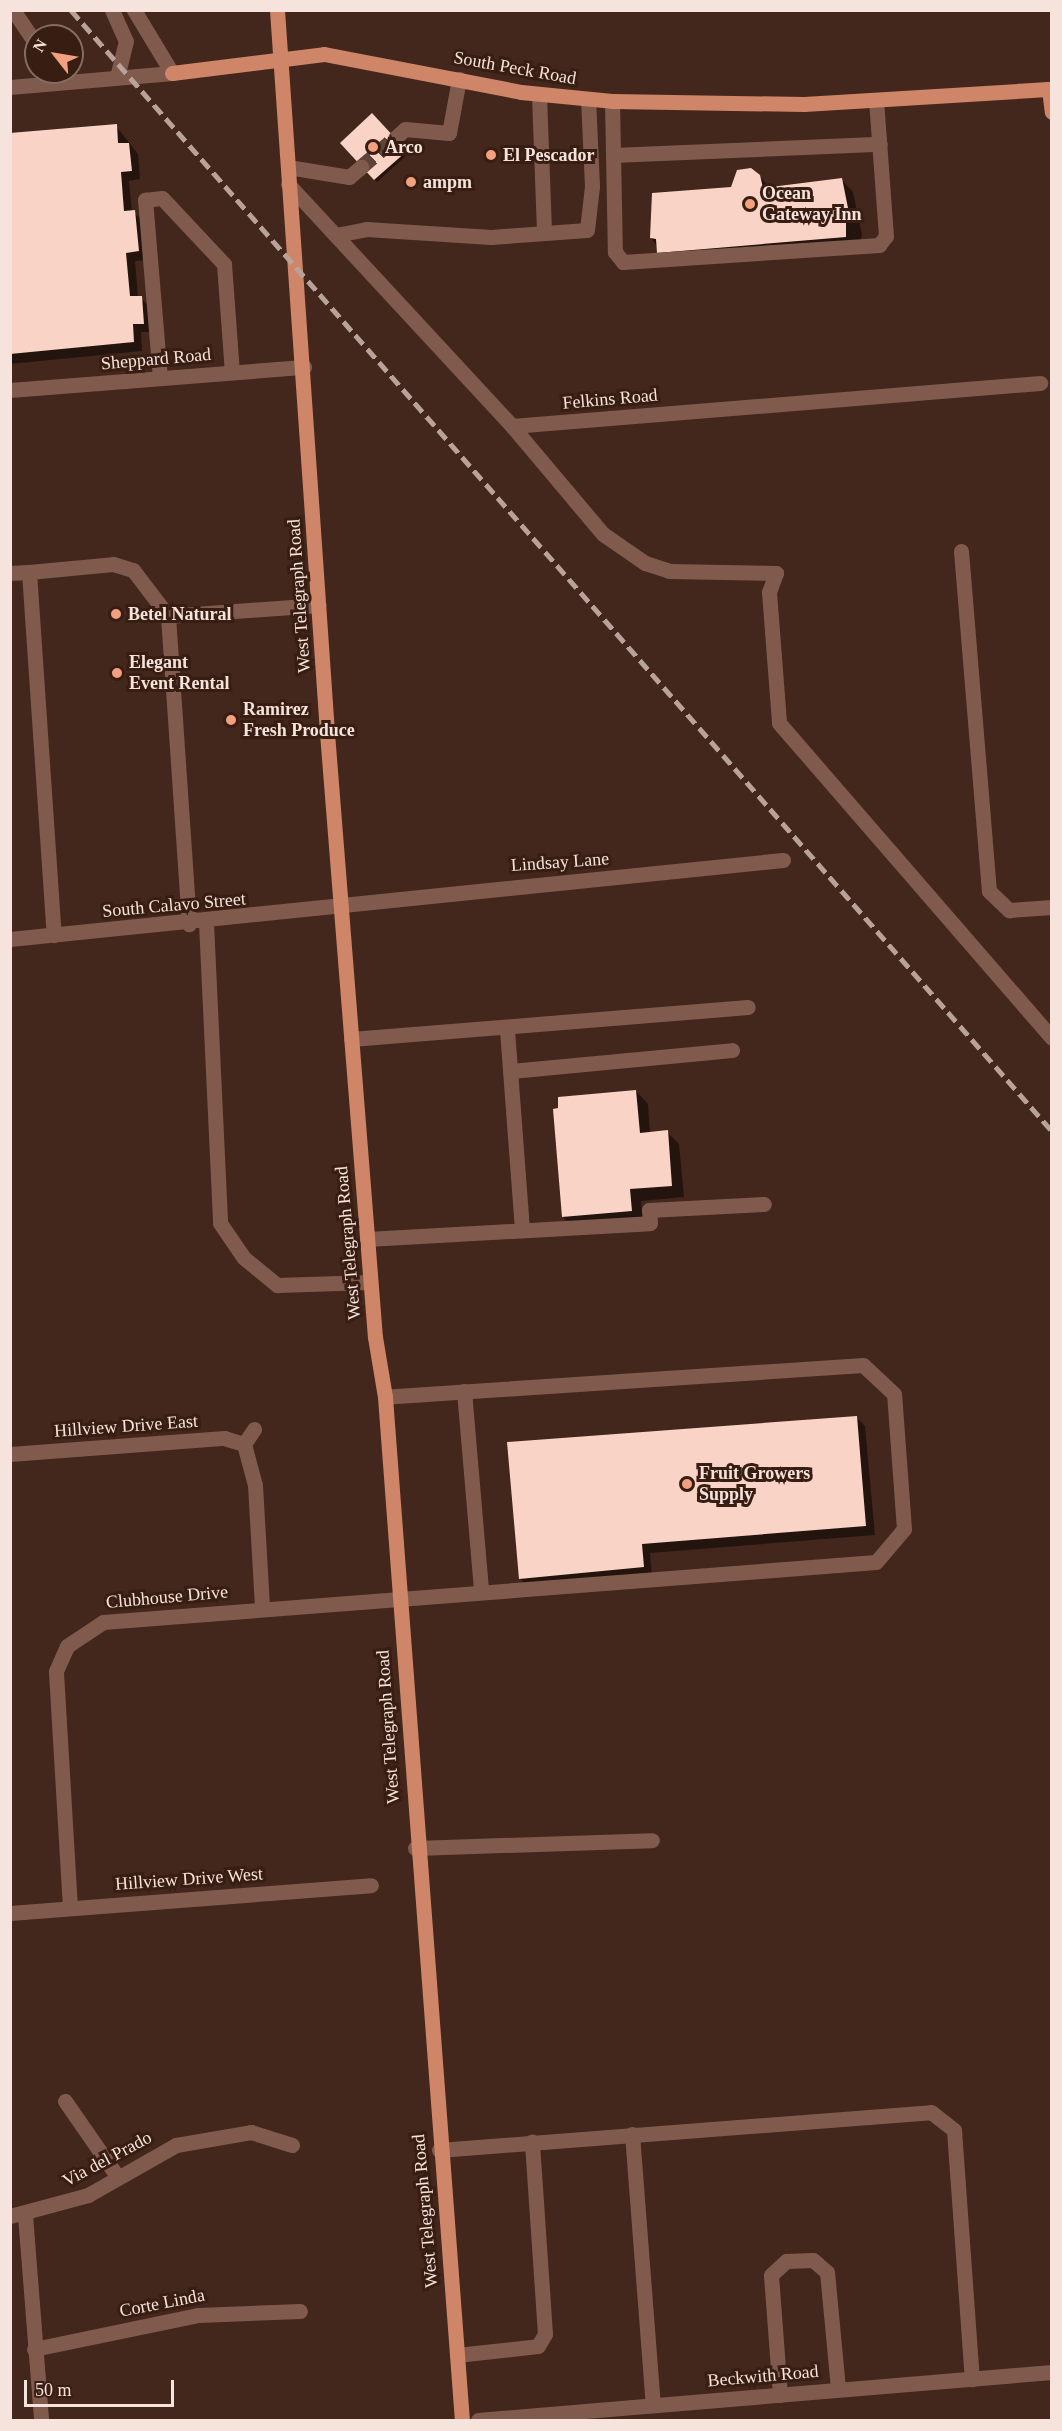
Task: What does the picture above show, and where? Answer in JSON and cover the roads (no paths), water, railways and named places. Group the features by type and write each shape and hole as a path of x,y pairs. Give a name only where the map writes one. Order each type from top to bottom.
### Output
{"main road":[{"name":"West Telegraph Road","path":"277,10 341,909 370,1282 385,1396 415,1848 462,2421"},
{"name":"South Peck Road","path":"172,73 324,54 539,95 612,101 876,102 1050,89"},
{"path":"1050,89 1052,112"}],"street":[{"path":"13,10 24,26"},
{"path":"112,10 126,41 117,77"},
{"path":"134,10 172,73"},
{"name":"South Peck Road","path":"84,77 172,73"},
{"path":"395,138 405,129 449,133 459,79"},
{"path":"539,95 544,231"},
{"path":"336,235 366,229 491,237 544,231 587,230 592,204 588,99"},
{"path":"612,101 615,252 623,262 879,245 885,236 876,102"},
{"path":"613,155 880,144"},
{"path":"288,166 349,177 361,167"},
{"path":"288,184 512,426 603,534 645,563 669,571 776,573 769,592 779,723 1052,1038"},
{"path":"160,378 145,200 162,198 224,264 232,372"},
{"name":"Sheppard Road","path":"10,390 304,367"},
{"name":"Felkins Road","path":"512,426 1040,383"},
{"path":"961,551 989,891 996,904 1009,910 1052,907"},
{"path":"10,573 113,564 132,570 168,616 189,924"},
{"path":"29,572 54,935"},
{"path":"168,616 319,605"},
{"name":"Lindsay Lane","path":"341,909 482,888 783,860"},
{"name":"South Calavo Street","path":"10,939 341,909"},
{"path":"206,922 220,1223 244,1258 277,1285 370,1282"},
{"path":"351,1039 507,1030 748,1007"},
{"path":"507,1030 522,1229"},
{"path":"511,1071 732,1050"},
{"path":"367,1239 650,1223 649,1210 764,1204"},
{"name":"Clubhouse Drive","path":"70,1908 54,1686 67,1646 102,1622 398,1597 876,1562 904,1529 894,1394 863,1365 385,1396"},
{"path":"464,1391 481,1591"},
{"path":"254,1429 244,1444 254,1477 262,1608"},
{"name":"Hillview Drive East","path":"10,1454 224,1438 244,1444"},
{"path":"415,1848 652,1840"},
{"name":"Hillview Drive West","path":"10,1913 371,1885"},
{"path":"65,2102 117,2176"},
{"path":"439,2150 532,2141 931,2112 946,2119 954,2130 972,2379"},
{"name":"Via del Prado","path":"18,2215 88,2195 117,2176 176,2145 216,2136 251,2132 292,2145"},
{"path":"632,2134 653,2405"},
{"path":"457,2355 538,2346 545,2334 532,2141"},
{"path":"18,2215 40,2421"},
{"path":"780,2395 771,2275 786,2260 813,2260 827,2272 838,2389"},
{"name":"Corte Linda","path":"34,2349 198,2315 300,2311"},
{"name":"Beckwith Road","path":"478,2421 1052,2372"}],"tunnel":[{"path":"361,167 395,138"}],"railway":[{"path":"71,10 1052,1131"}],"place":[{"name":"Arco","path":"373,147"},
{"name":"El Pescador","path":"491,155"},
{"name":"ampm","path":"411,182"},
{"name":"Ocean Gateway Inn","path":"750,204"},
{"name":"Betel Natural","path":"116,614"},
{"name":"Elegant Event Rental","path":"117,673"},
{"name":"Ramirez Fresh Produce","path":"231,720"},
{"name":"Fruit Growers Supply","path":"687,1484"}]}
